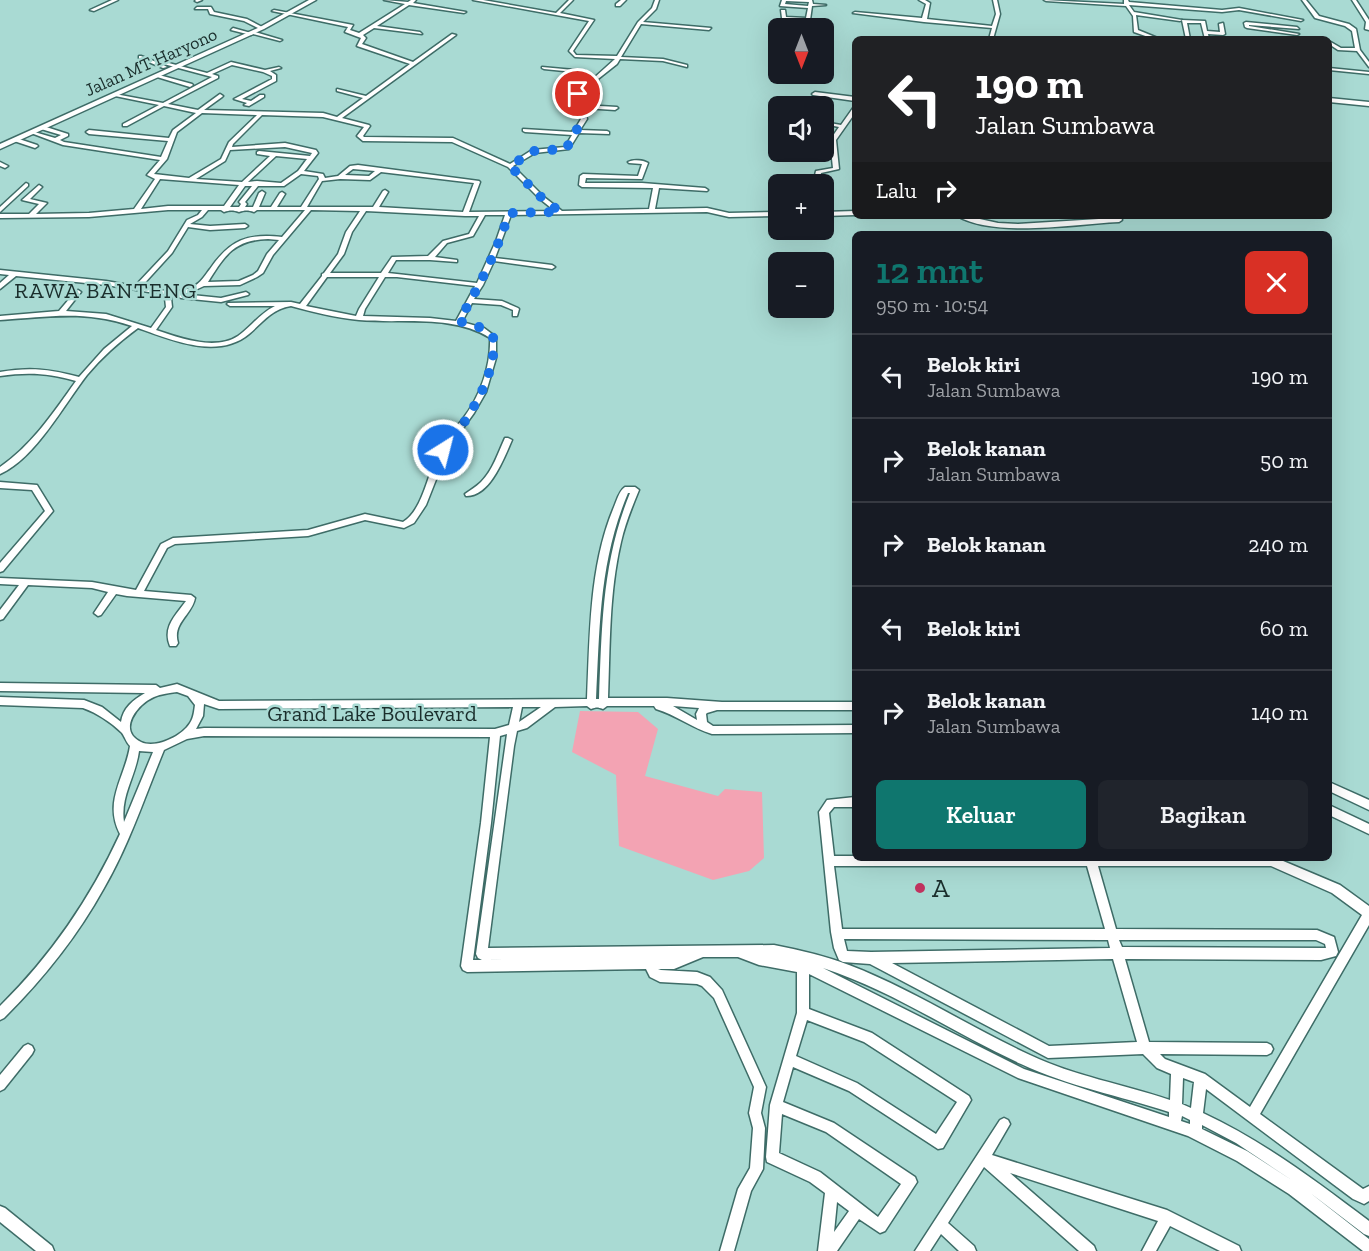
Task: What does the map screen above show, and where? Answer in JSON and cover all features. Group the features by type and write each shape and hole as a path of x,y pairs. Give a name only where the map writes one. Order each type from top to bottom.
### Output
{"main road":[{"name":"Jalan MT Haryono","path":"1,146 252,33 313,0"}],"street":[{"path":"92,10 116,0"},
{"path":"386,0 464,12"},
{"path":"360,35 414,0"},
{"path":"475,0 592,20 571,51 576,56 666,60 685,66"},
{"path":"558,13 571,0"},
{"path":"618,5 624,0"},
{"path":"510,166 534,151 566,149 584,118 578,93 596,80 617,59 640,23 654,8 657,0"},
{"path":"811,5 784,0 782,5 811,5 824,5"},
{"path":"921,0 928,3 924,21"},
{"path":"992,36 998,14 995,0"},
{"path":"1047,0 1127,3 1170,8"},
{"path":"1304,0 1317,16 1354,30 1368,29 1368,22 1355,2"},
{"path":"1355,2 1369,5"},
{"path":"1127,3 1134,13 1136,31 1150,36"},
{"path":"782,11 784,18 808,19 811,5"},
{"path":"1143,7 1222,11 1239,9 1300,21"},
{"path":"197,8 209,8 212,13 245,20 262,28"},
{"path":"1154,8 1155,15"},
{"path":"1134,13 1176,20 1170,8"},
{"path":"274,11 351,26 347,31 364,38 359,45 362,48 414,64"},
{"path":"855,13 993,27"},
{"path":"1300,21 1297,34 1246,23 1245,20 1254,18 1336,22"},
{"path":"279,20 301,23"},
{"path":"1187,36 1184,21 1203,22 1206,36"},
{"path":"640,23 709,30"},
{"path":"1205,32 1223,34 1221,24"},
{"path":"374,27 420,33"},
{"path":"233,30 280,40"},
{"path":"1354,30 1358,50 1369,66"},
{"path":"339,118 365,97 454,35"},
{"path":"1332,44 1340,49 1358,50"},
{"path":"566,69 576,56"},
{"path":"125,125 216,77 141,57"},
{"path":"161,62 176,68"},
{"path":"209,74 231,63 264,70 274,75 274,80 237,99 250,102"},
{"path":"233,72 244,66"},
{"path":"264,70 279,68"},
{"path":"544,68 585,72 596,80"},
{"path":"1332,69 1369,73"},
{"path":"159,76 190,85"},
{"path":"339,90 365,97"},
{"path":"815,94 852,99"},
{"path":"117,95 159,106 199,112 339,118 367,126 360,136 363,139 450,140 491,155 510,166 542,198 560,212"},
{"path":"220,96 176,130 164,159 150,175 190,180 284,184 300,172 315,153 288,145 228,149"},
{"path":"239,113 250,102 262,96"},
{"path":"109,99 124,103"},
{"path":"1332,100 1369,104"},
{"path":"581,106 615,108"},
{"path":"818,174 818,172 836,169 832,142 840,126 852,112"},
{"path":"190,180 223,160 228,149 261,113"},
{"path":"834,125 840,126"},
{"path":"43,128 66,135 55,140"},
{"path":"525,130 607,133"},
{"path":"33,132 55,140 164,159"},
{"path":"89,132 172,140"},
{"path":"16,140 35,146"},
{"path":"259,153 311,158"},
{"path":"225,210 244,183 274,155"},
{"path":"631,162 645,163 639,183 642,185"},
{"path":"340,177 354,167 477,182 465,214"},
{"path":"322,179 370,178 381,169"},
{"path":"300,172 321,175 322,179"},
{"path":"640,178 583,176 581,184 642,185 705,190"},
{"path":"136,211 158,177"},
{"path":"169,305 181,294 203,284 233,284 261,272 270,254 306,209 322,179"},
{"path":"239,210 244,204 242,202 257,183"},
{"path":"0,215 26,185"},
{"path":"652,210 656,186"},
{"path":"30,216 44,203 25,200 39,187"},
{"path":"375,209 385,192"},
{"path":"254,210 262,193"},
{"path":"273,209 282,194"},
{"path":"137,287 170,252 186,225 206,208"},
{"path":"0,215 30,216 206,208 225,210 375,209 465,214 710,210 729,215 768,214"},
{"path":"302,307 341,254 349,232 364,209"},
{"path":"459,321 480,285 509,213"},
{"path":"834,214 852,213"},
{"path":"430,258 446,242 471,235 483,214"},
{"path":"981,219 1040,230 1059,223 1118,219"},
{"path":"186,225 210,228 245,226"},
{"path":"203,284 228,250 245,239 260,236 284,238"},
{"path":"359,318 396,257 455,261"},
{"path":"492,259 552,267"},
{"path":"0,272 137,287 221,300 246,294"},
{"path":"0,287 15,273"},
{"path":"324,275 383,275 480,285"},
{"path":"61,313 78,292"},
{"path":"153,330 165,315 171,294"},
{"path":"471,301 508,304 516,309 515,315"},
{"path":"139,592 164,546 172,542 308,533 356,518 409,524 417,514 443,450 475,406 493,355 493,337 482,328 459,321 426,322 359,318 285,304 230,304"},
{"path":"0,318 61,313 105,316 188,343 234,342 249,332 267,313 285,304"},
{"path":"1,469 49,424 81,380 137,325"},
{"path":"0,374 36,369 51,370 81,380"},
{"path":"469,494 481,488 494,474 508,440"},
{"path":"0,485 34,488 49,511 0,569"},
{"path":"591,705 603,547 613,515 630,490 613,548 603,705"},
{"path":"603,547 613,548"},
{"path":"0,581 92,585 114,590 190,598 191,601 172,629 170,636 173,643"},
{"path":"0,617 26,582"},
{"path":"98,613 114,590"},
{"path":"598,598 609,598"},
{"path":"0,687 53,690 177,688 188,691 196,697 200,705 200,715 186,735 160,747 135,745 127,739 124,730 125,720 135,705 152,693 165,689"},
{"name":"Grand Lake Boulevard","path":"196,697 219,705 603,705 667,702 722,706 852,706"},
{"path":"0,701 84,704 99,710 124,730"},
{"name":"Grand Lake Boulevard","path":"648,704 675,710 697,726 712,730 852,729"},
{"path":"467,966 492,823 518,705"},
{"name":"Grand Lake Boulevard","path":"186,735 204,732 495,734 514,729 550,705"},
{"path":"712,730 703,724 701,714 704,709 722,706"},
{"path":"482,954 492,823 495,734"},
{"path":"125,834 116,816 135,745"},
{"path":"0,1014 57,951 104,881 160,747"},
{"path":"1332,787 1369,805"},
{"path":"837,934 1317,935 1330,941 1332,952 1321,954 1117,954 871,958 843,956 840,952 837,934 824,812 831,803 852,802"},
{"path":"1332,811 1369,829"},
{"path":"830,861 852,861"},
{"path":"1091,861 1145,1048 1155,1061 1201,1078 1253,1114 1358,1194 1364,1197 1369,1193"},
{"path":"1253,1114 1369,913 1336,889 1273,861"},
{"path":"467,966 482,954 650,964 674,963 706,950"},
{"path":"467,966 706,950 738,951 759,959 809,962 873,981 1028,1061 1196,1116 1301,1178 1369,1229"},
{"path":"871,958 1048,1052 1145,1048 1267,1049"},
{"path":"776,1105 830,1127 910,1182 880,1226 815,1177 772,1157 776,1105 803,1013 809,962"},
{"path":"809,962 1022,1074 1195,1132 1242,1156 1294,1189 1369,1247"},
{"path":"650,964 654,973 660,976 697,978 717,994 760,1087 755,1113 759,1128 756,1169 745,1189 727,1251"},
{"path":"789,1059 853,1087 938,1143 965,1100 868,1037 803,1013"},
{"path":"0,1084 28,1050"},
{"path":"1175,1125 1177,1069"},
{"path":"1195,1132 1201,1078"},
{"path":"922,1251 1004,1124"},
{"path":"982,1158 1167,1217 1234,1251"},
{"path":"982,1158 1089,1251"},
{"path":"827,1251 832,1190"},
{"path":"827,1251 858,1209"},
{"path":"0,1213 47,1251"},
{"path":"1149,1251 1167,1217"},
{"path":"939,1224 969,1251"}],"shaded area":[{"path":"580,711 638,712 658,729 645,776 718,796 725,789 762,792 764,858 749,871 713,880 619,846 616,775 572,752"}],"place":[{"name":"A","path":"920,888"}],"district":[{"name":"RAWA BANTENG","path":"106,290"}],"route":[{"path":"443,450 475,406 493,355 495,347 493,337 482,328 459,321 480,285 501,241 509,213 560,212 542,198 525,178 510,166 534,151 562,150 568,147 584,117 578,94"}]}
